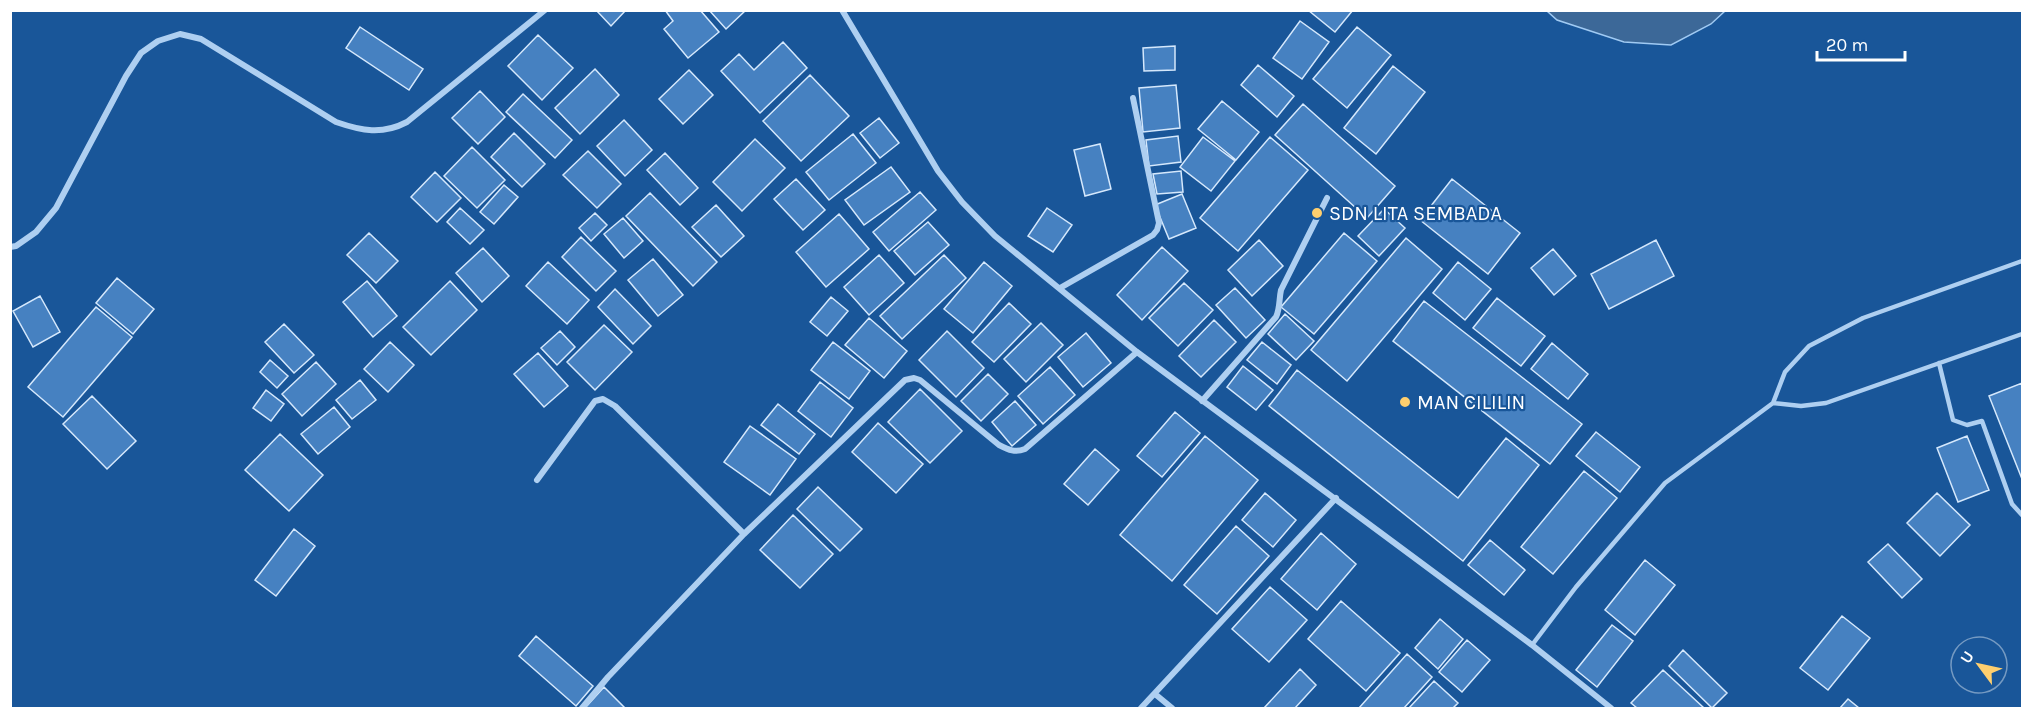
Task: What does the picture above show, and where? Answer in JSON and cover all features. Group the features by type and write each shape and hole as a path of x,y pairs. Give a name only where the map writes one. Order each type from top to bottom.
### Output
{"street":[{"path":"10,247 16,246 36,232 56,208 126,76 141,53 158,41 180,34 201,39 336,122 376,131 394,129 407,122 545,10"},
{"path":"842,10 919,141 962,202 995,236 1137,352 1533,645 1611,708"},
{"path":"1060,288 1153,235 1157,230 1159,223 1133,98"},
{"path":"1202,401 1276,317 1281,290 1327,198"},
{"path":"582,708 608,677 744,534 905,380 914,378 920,380 999,445 1018,452 1025,449 1137,352"},
{"path":"537,480 595,401 603,399 615,406 744,534"},
{"path":"1141,708 1336,498"},
{"path":"1155,694 1172,708"},
{"path":"1598,708 1603,702"}],"lane":[{"path":"1533,645 1576,587 1665,483 1773,403 1785,372 1809,346 1863,318 2022,261"},
{"path":"1773,403 1801,406 1826,403 2022,334"},
{"path":"1939,363 1953,420 1967,425 1982,422 2012,504 2022,515"}],"water":[{"path":"1547,11 1725,11 1711,24 1671,45 1624,42 1557,20"}],"building":[{"path":"596,10 626,10 611,26"},
{"path":"665,10 700,10 719,32 688,58 664,29 673,21"},
{"path":"709,10 746,10 726,29"},
{"path":"1308,10 1353,10 1335,32"},
{"path":"1300,21 1329,42 1302,79 1273,58"},
{"path":"360,27 423,69 409,90 346,48"},
{"path":"1357,27 1391,55 1347,108 1313,79"},
{"path":"538,35 573,68 542,100 508,66"},
{"path":"783,42 807,68 760,113 721,71 739,54 754,70"},
{"path":"1175,46 1175,70 1144,71 1143,48"},
{"path":"1258,65 1294,96 1277,117 1241,85"},
{"path":"1393,66 1425,92 1376,154 1344,128"},
{"path":"595,69 619,95 580,134 555,108"},
{"path":"689,70 713,95 683,124 659,99"},
{"path":"810,75 849,116 801,161 763,121"},
{"path":"1176,85 1180,128 1143,132 1139,88"},
{"path":"480,91 505,117 478,144 452,118"},
{"path":"523,94 572,140 555,158 506,112"},
{"path":"1222,101 1259,132 1236,160 1198,129"},
{"path":"1303,104 1395,186 1367,218 1275,135"},
{"path":"879,118 899,143 880,158 860,133"},
{"path":"624,120 652,150 625,176 597,146"},
{"path":"514,133 545,164 522,187 491,157"},
{"path":"853,134 876,163 829,200 806,172"},
{"path":"1178,136 1181,162 1149,166 1146,140"},
{"path":"1203,137 1235,161 1211,191 1180,167"},
{"path":"1270,137 1308,170 1238,251 1200,218"},
{"path":"755,139 785,168 742,211 713,182"},
{"path":"1100,144 1111,189 1085,196 1074,150"},
{"path":"472,147 505,180 477,208 444,176"},
{"path":"588,151 621,184 597,208 563,175"},
{"path":"665,153 698,188 680,205 647,170"},
{"path":"891,167 910,192 864,225 845,200"},
{"path":"1181,171 1183,192 1157,194 1153,174"},
{"path":"435,172 461,198 437,222 411,197"},
{"path":"796,179 825,210 803,230 774,199"},
{"path":"1452,179 1520,233 1488,274 1420,220"},
{"path":"504,185 518,197 494,224 480,212"},
{"path":"920,192 936,210 889,251 873,232"},
{"path":"650,193 717,262 693,286 626,216"},
{"path":"1182,194 1196,228 1169,239 1155,205"},
{"path":"716,205 744,236 721,257 692,227"},
{"path":"460,208 484,230 470,244 447,222"},
{"path":"1047,208 1072,225 1053,252 1028,236"},
{"path":"1384,209 1405,228 1379,256 1358,236"},
{"path":"595,213 607,225 591,241 579,228"},
{"path":"839,214 869,249 826,287 796,252"},
{"path":"623,218 643,241 624,258 604,234"},
{"path":"928,222 949,245 915,275 894,251"},
{"path":"369,233 398,261 376,283 347,255"},
{"path":"1344,233 1377,261 1314,334 1281,307"},
{"path":"581,237 616,271 596,291 562,257"},
{"path":"1406,238 1442,269 1347,381 1311,350"},
{"path":"1259,240 1283,266 1252,296 1228,270"},
{"path":"1656,240 1674,276 1609,309 1591,274"},
{"path":"1162,247 1188,271 1142,320 1117,295"},
{"path":"483,248 509,276 482,302 456,273"},
{"path":"1553,249 1576,276 1554,295 1531,268"},
{"path":"879,255 904,283 869,315 844,287"},
{"path":"944,255 966,278 902,339 880,316"},
{"path":"653,259 683,295 658,316 628,280"},
{"path":"548,262 589,300 567,324 526,286"},
{"path":"984,262 1012,286 973,333 944,309"},
{"path":"1458,262 1491,289 1465,320 1433,293"},
{"path":"117,278 154,309 133,334 96,303"},
{"path":"367,281 397,316 373,337 343,302"},
{"path":"450,281 477,310 431,355 403,327"},
{"path":"1184,283 1213,310 1178,346 1149,318"},
{"path":"1235,288 1265,320 1246,338 1216,305"},
{"path":"615,289 651,326 633,344 598,307"},
{"path":"40,296 60,332 33,347 13,311"},
{"path":"831,297 848,311 827,336 810,322"},
{"path":"1497,298 1545,336 1521,366 1473,328"},
{"path":"1424,301 1582,424 1550,464 1393,341"},
{"path":"1009,303 1031,324 994,362 972,342"},
{"path":"96,307 132,337 63,417 28,387"},
{"path":"1285,314 1314,341 1296,360 1268,334"},
{"path":"869,318 907,351 884,378 845,345"},
{"path":"1214,320 1236,342 1201,377 1179,356"},
{"path":"1041,323 1063,345 1026,382 1004,359"},
{"path":"284,324 314,355 294,373 265,342"},
{"path":"604,325 632,352 595,390 567,362"},
{"path":"560,331 575,347 557,365 541,348"},
{"path":"947,331 984,368 956,397 919,360"},
{"path":"1086,333 1111,363 1083,387 1058,357"},
{"path":"390,342 414,365 388,392 364,369"},
{"path":"833,342 870,371 849,399 811,370"},
{"path":"1262,342 1291,365 1277,384 1247,360"},
{"path":"1552,343 1588,374 1568,399 1531,369"},
{"path":"538,353 568,386 544,407 514,374"},
{"path":"270,360 288,376 277,388 260,372"},
{"path":"316,362 336,384 302,416 282,394"},
{"path":"1243,366 1273,390 1256,410 1227,387"},
{"path":"1050,367 1075,395 1043,424 1018,396"},
{"path":"1297,370 1458,498 1506,438 1539,465 1463,561 1269,406"},
{"path":"988,374 1008,394 981,421 961,401"},
{"path":"360,380 376,400 352,419 336,400"},
{"path":"820,382 853,408 831,437 798,411"},
{"path":"2022,383 2022,479 1989,396"},
{"path":"920,389 962,431 930,463 888,422"},
{"path":"266,390 284,404 271,421 253,408"},
{"path":"92,396 136,441 107,469 63,424"},
{"path":"1015,401 1036,425 1012,446 992,422"},
{"path":"778,404 815,434 799,454 761,425"},
{"path":"334,407 350,427 318,454 301,434"},
{"path":"1175,412 1200,433 1162,477 1137,456"},
{"path":"878,423 923,464 896,493 852,452"},
{"path":"750,426 796,459 770,495 724,462"},
{"path":"1596,432 1640,467 1620,492 1576,456"},
{"path":"280,434 323,475 289,511 245,470"},
{"path":"1205,436 1258,480 1172,581 1120,535"},
{"path":"1967,436 1989,490 1958,502 1937,448"},
{"path":"1095,449 1119,470 1088,505 1064,484"},
{"path":"1584,471 1617,498 1553,574 1521,547"},
{"path":"818,487 862,529 840,551 797,509"},
{"path":"1265,493 1296,520 1273,547 1242,520"},
{"path":"1937,493 1970,525 1940,556 1907,523"},
{"path":"793,515 833,554 800,588 760,550"},
{"path":"1236,526 1269,556 1217,614 1184,585"},
{"path":"294,529 315,546 276,596 255,580"},
{"path":"1321,533 1356,564 1317,610 1281,579"},
{"path":"1490,540 1525,570 1504,595 1468,565"},
{"path":"1888,544 1922,579 1902,598 1868,562"},
{"path":"1645,560 1675,585 1635,635 1605,610"},
{"path":"1270,587 1307,620 1269,662 1232,629"},
{"path":"1341,601 1400,653 1366,691 1308,639"},
{"path":"1842,616 1870,638 1828,690 1800,668"},
{"path":"1440,619 1463,639 1438,669 1415,648"},
{"path":"1612,625 1633,641 1597,687 1576,670"},
{"path":"536,636 593,686 576,706 519,656"},
{"path":"1467,640 1490,660 1462,692 1439,672"},
{"path":"1683,650 1727,693 1712,708 1669,666"},
{"path":"1407,654 1432,677 1404,708 1359,708"},
{"path":"1300,669 1316,685 1295,708 1264,708"},
{"path":"1663,670 1704,708 1637,708 1631,703"},
{"path":"1434,681 1458,703 1453,708 1409,708"},
{"path":"604,687 625,708 585,708"},
{"path":"1848,699 1859,708 1840,708"}],"place":[{"name":"SDN LITA SEMBADA","path":"1317,213"},
{"name":"MAN CILILIN","path":"1405,402"}]}
